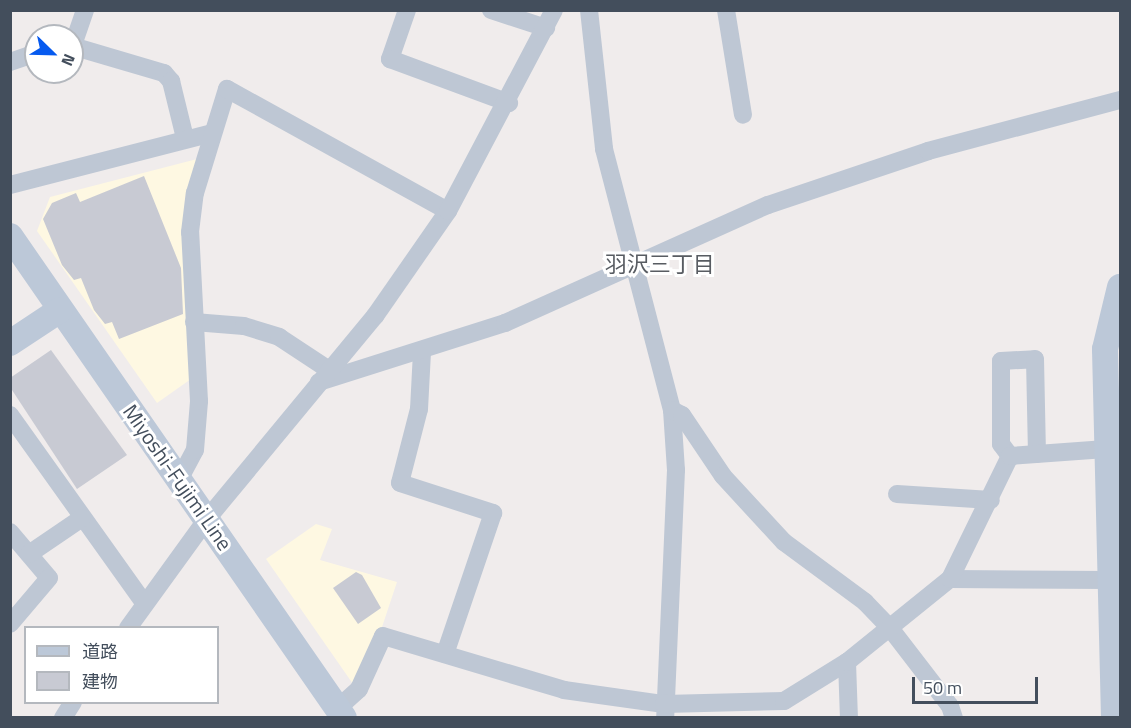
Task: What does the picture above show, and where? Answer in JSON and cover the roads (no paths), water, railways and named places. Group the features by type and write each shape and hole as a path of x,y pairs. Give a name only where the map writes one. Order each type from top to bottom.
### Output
{"main road":[{"name":"Miyoshi-Fujimi Line","path":"10,236 341,713"},
{"path":"1116,709 1109,580 1113,448 1106,339 1120,287"},
{"path":"10,343 60,310"}],"street":[{"path":"407,10 390,59 509,103"},
{"path":"491,10 546,28"},
{"path":"129,626 207,519 375,316 448,212 509,103 554,10"},
{"path":"589,10 597,114 633,264 672,410 676,470 665,711"},
{"path":"726,10 743,116"},
{"path":"84,50 164,73 171,81 185,138"},
{"path":"180,478 195,450 199,401 191,222 195,192 226,89 377,176 448,212"},
{"path":"324,376 422,352 505,323 768,205 928,151 1120,100"},
{"path":"10,185 185,138 212,133"},
{"path":"194,322 244,326 279,337 324,376"},
{"path":"422,352 418,410 400,483 493,513 445,654"},
{"path":"1010,456 1001,444 1000,361 1035,359 1037,454"},
{"path":"672,410 682,415 723,476 784,542 865,602 890,628 950,706 954,717"},
{"path":"10,415 145,604"},
{"path":"1010,456 1113,448"},
{"path":"341,713 359,689 382,636 564,690 665,711 784,701 847,662 950,579 991,500 1010,456"},
{"path":"897,494 991,500"},
{"path":"29,554 82,518"},
{"path":"10,532 49,578 10,624"},
{"path":"950,579 1109,580"},
{"path":"847,662 849,717"},
{"path":"63,717 72,704"}],"district":[{"name":"羽沢三丁目","path":"660,265"}]}
